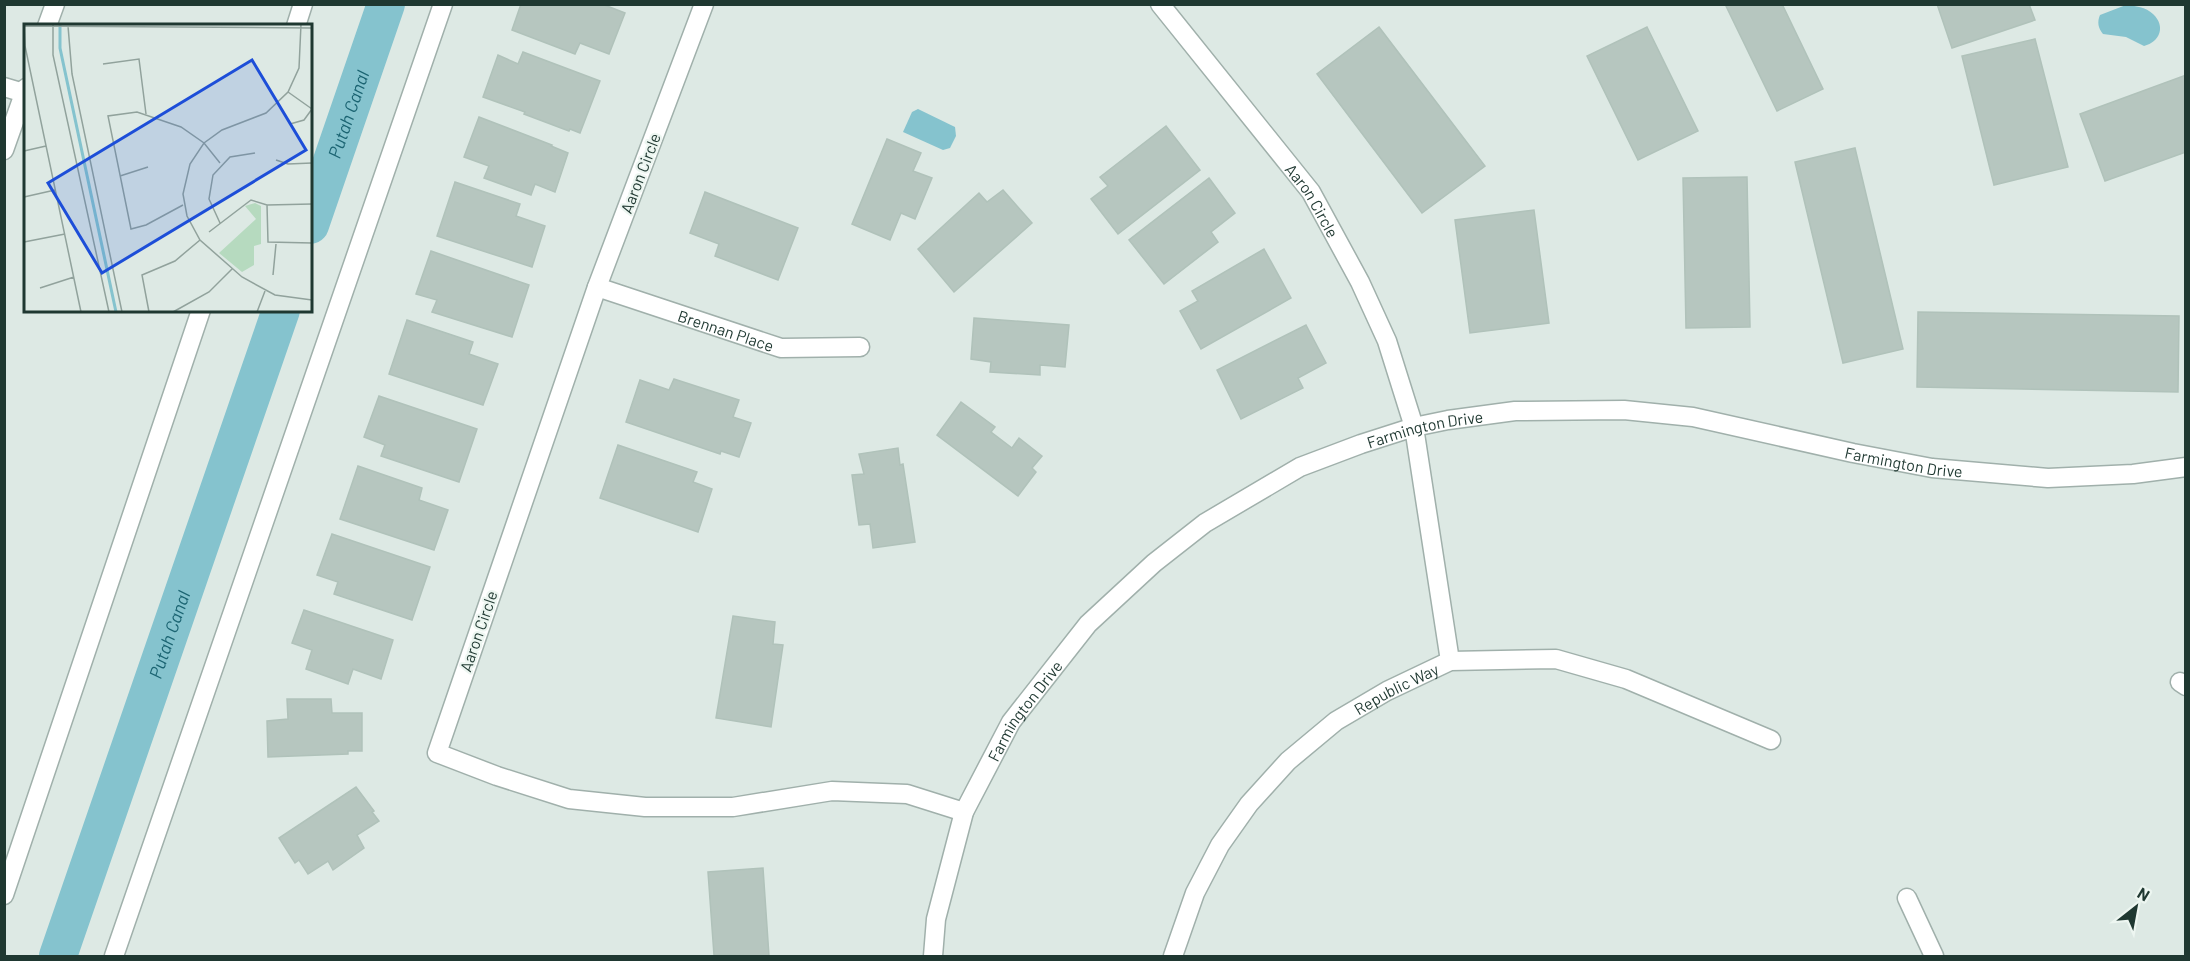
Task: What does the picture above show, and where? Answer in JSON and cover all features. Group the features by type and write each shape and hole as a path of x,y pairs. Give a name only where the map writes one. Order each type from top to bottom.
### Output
{"street":[{"path":"48,24 54,4"},
{"path":"297,24 303,4"},
{"path":"114,957 443,4"},
{"name":"Aaron Circle","path":"704,4 597,287 437,753 497,776 569,799 645,807 733,807 832,791 907,794 964,812"},
{"name":"Aaron Circle","path":"1160,4 1311,192 1360,282 1388,341 1414,427 1450,661"},
{"path":"4,87 24,91"},
{"path":"4,150 24,94"},
{"name":"Brennan Place","path":"597,287 781,348 860,347"},
{"path":"4,895 200,312"},
{"name":"Farmington Drive","path":"933,957 936,919 964,812 1011,722 1088,624 1154,563 1205,523 1300,467 1414,427 1448,420 1515,411 1624,410 1693,417 1852,453 1932,468 2048,478 2133,474 2186,467"},
{"name":"Republic Way","path":"1173,957 1195,893 1220,845 1249,804 1288,761 1336,721 1387,691 1450,661 1556,659 1626,679 1771,740"},
{"path":"1907,898 1934,957"}],"water":[{"path":"2126,5 2147,10 2157,19 2159,33 2150,44 2144,46 2126,37 2103,34 2098,25 2100,15"},
{"path":"918,109 955,127 956,136 950,148 943,150 903,132 912,112"}],"building":[{"path":"521,4 602,4 625,13 609,54 580,43 575,54 512,30"},
{"path":"1725,4 1782,4 1823,89 1777,111"},
{"path":"1937,4 2029,4 2035,20 1952,48"},
{"path":"1379,27 1485,166 1422,213 1317,74"},
{"path":"1647,27 1698,131 1638,160 1587,56"},
{"path":"2035,39 2068,167 1994,185 1962,56"},
{"path":"523,52 600,81 580,133 570,129 569,131 483,97 498,55 518,64"},
{"path":"2186,75 2186,152 2105,181 2080,114"},
{"path":"479,117 568,153 555,192 535,184 531,195 484,178 489,166 464,157"},
{"path":"1166,126 1200,170 1118,234 1091,199 1108,186 1100,177"},
{"path":"887,139 921,153 913,171 932,178 915,219 901,213 890,240 852,224"},
{"path":"1855,148 1903,349 1843,363 1795,162"},
{"path":"1747,177 1750,327 1686,328 1683,178"},
{"path":"1209,178 1235,213 1211,232 1218,242 1164,284 1129,240"},
{"path":"455,182 520,204 516,216 545,226 532,267 437,236"},
{"path":"1003,190 1032,223 954,292 918,249 979,193 987,202"},
{"path":"705,192 798,228 778,280 715,256 719,244 690,233"},
{"path":"1534,210 1549,323 1470,333 1455,220"},
{"path":"1264,249 1291,298 1201,349 1180,311 1198,301 1192,291"},
{"path":"431,251 529,285 512,337 432,312 437,300 416,294"},
{"path":"1918,312 2179,316 2178,392 1917,387"},
{"path":"974,318 1069,325 1065,367 1040,365 1040,375 990,372 991,362 971,359"},
{"path":"407,320 473,342 469,354 498,364 483,405 389,374"},
{"path":"1306,325 1326,363 1298,378 1303,388 1241,419 1217,370"},
{"path":"674,379 739,400 733,417 751,423 739,457 721,451 720,454 626,422 640,380 669,390"},
{"path":"379,396 477,429 459,482 381,456 385,445 364,437"},
{"path":"961,402 995,427 991,432 1012,448 1019,438 1042,456 1032,468 1036,472 1018,496 937,435"},
{"path":"618,445 697,472 693,482 712,489 698,532 600,498"},
{"path":"898,448 900,465 903,464 915,542 873,548 870,524 859,525 852,475 864,474 859,454"},
{"path":"358,466 422,488 419,500 448,510 434,550 340,519"},
{"path":"332,534 430,567 412,620 334,594 338,582 317,575"},
{"path":"304,610 393,640 381,679 353,669 348,684 306,669 312,650 292,643"},
{"path":"733,616 775,622 773,644 783,645 771,727 716,718"},
{"path":"287,699 331,699 332,713 362,713 362,751 348,751 348,754 268,757 267,721 288,719"},
{"path":"356,787 379,821 357,835 364,848 333,870 328,861 308,874 299,860 295,863 279,838"},
{"path":"763,868 769,956 714,955 708,872"}],"waterway":[{"name":"Putah Canal","path":"312,219 386,4"},
{"name":"Putah Canal","path":"58,956 280,312"}]}
